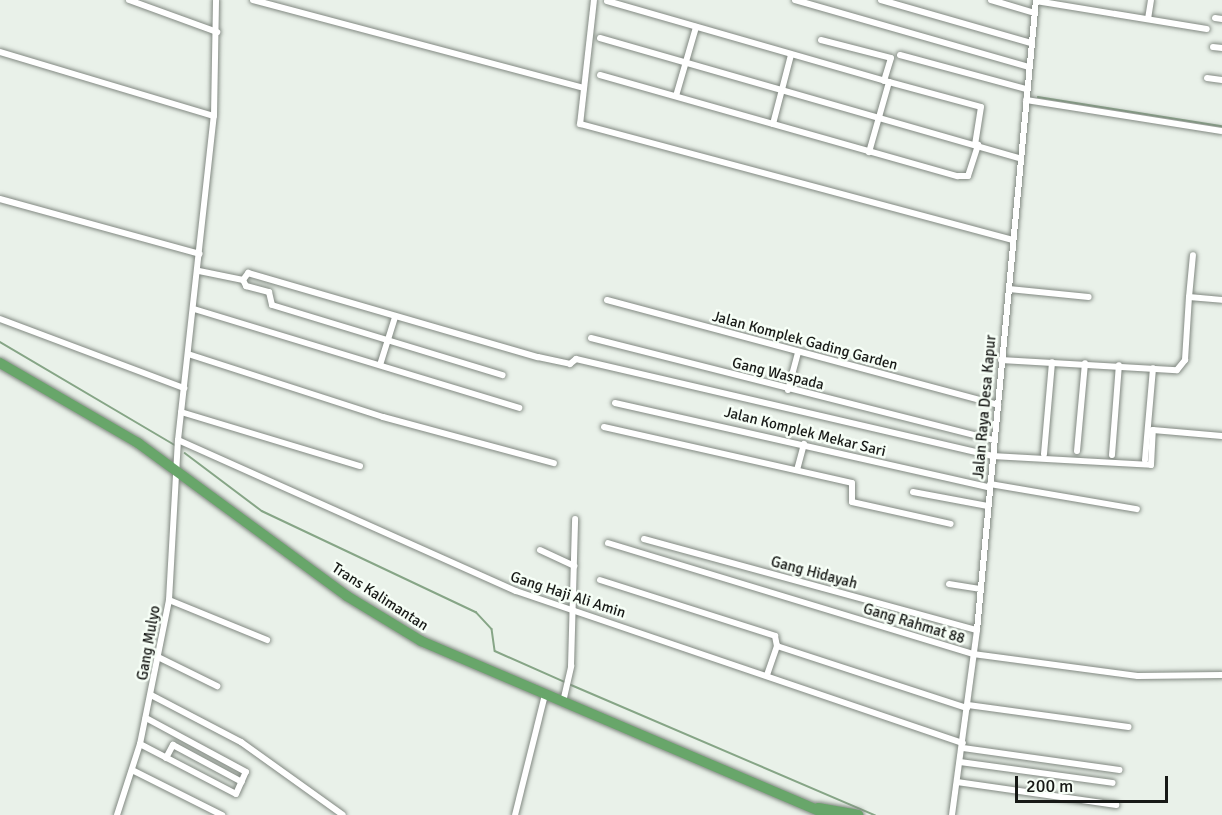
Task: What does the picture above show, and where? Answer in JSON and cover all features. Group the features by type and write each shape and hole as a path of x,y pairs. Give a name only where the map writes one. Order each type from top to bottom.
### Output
{"highway":[{"name":"Trans Kalimantan","path":"0,363 116,429 388,623 545,695 828,815"},
{"name":"Trans Kalimantan","path":"812,807 858,815"}],"street":[{"path":"129,0 217,32"},
{"name":"Gang Mulyo","path":"117,815 140,744 160,658 169,600 177,445 199,271 214,117 216,0"},
{"path":"253,0 584,87"},
{"path":"594,0 580,124 1013,240"},
{"path":"795,0 1028,67"},
{"path":"882,0 1031,44"},
{"path":"991,0 1035,13"},
{"path":"1148,19 1151,0"},
{"path":"600,75 869,152 966,177 977,145 981,107 607,1"},
{"path":"1036,1 1207,29"},
{"name":"Jalan Raya Desa Kapur","path":"952,815 977,630 1019,159 1036,1"},
{"path":"676,96 696,27"},
{"path":"600,39 782,89 1019,159"},
{"path":"821,40 891,58 880,118 869,152"},
{"path":"1213,46 1222,48"},
{"path":"0,52 140,98 214,117"},
{"path":"773,124 791,55"},
{"path":"900,55 1026,89"},
{"path":"1207,78 1222,80"},
{"path":"1026,100 1222,131"},
{"path":"0,199 200,254"},
{"path":"1001,360 1177,370 1184,365 1193,255"},
{"path":"199,271 243,280"},
{"path":"243,280 248,273 538,357 570,364 576,359 992,456 1151,465 1153,430 1222,436"},
{"path":"243,280 246,286 269,292 272,305 503,375"},
{"path":"1009,288 1089,297"},
{"path":"1190,297 1222,300"},
{"name":"Jalan Komplek Gading Garden","path":"607,300 998,405"},
{"path":"194,309 519,408"},
{"path":"380,364 395,317"},
{"path":"0,319 184,388"},
{"name":"Gang Waspada","path":"591,338 788,390 994,440"},
{"path":"788,390 798,352"},
{"path":"188,354 405,423 554,463"},
{"path":"1044,454 1052,362"},
{"path":"1077,451 1085,363"},
{"path":"1112,455 1119,365"},
{"path":"1145,460 1153,368"},
{"name":"Jalan Komplek Mekar Sari","path":"615,403 989,486 1137,509"},
{"path":"181,412 360,466"},
{"path":"604,428 852,483 852,502 951,524"},
{"path":"797,470 804,444"},
{"name":"Gang Haji Ali Amin","path":"177,445 495,583 767,675 963,746 1119,770"},
{"path":"913,492 988,506"},
{"path":"562,702 568,684 575,519"},
{"name":"Gang Hidayah","path":"644,539 977,630"},
{"name":"Gang Rahmat 88","path":"608,543 973,654 1138,676 1222,675"},
{"path":"540,550 574,566"},
{"path":"600,580 775,636 777,646 767,675"},
{"path":"949,584 980,589"},
{"path":"169,600 267,640"},
{"path":"777,646 967,707 1129,728"},
{"path":"160,658 217,686"},
{"path":"151,695 241,742 343,815"},
{"path":"514,815 545,695"},
{"path":"140,744 236,794 242,782 245,770 146,717"},
{"path":"166,758 173,745 242,782"},
{"path":"960,762 1113,783"},
{"path":"132,770 222,815"},
{"path":"957,782 1116,805"}],"waterway":[{"path":"1038,97 1222,126"},
{"path":"0,342 175,445"},
{"path":"185,453 262,511 476,612 492,629 495,651 565,682"},
{"path":"569,684 875,815"}]}
